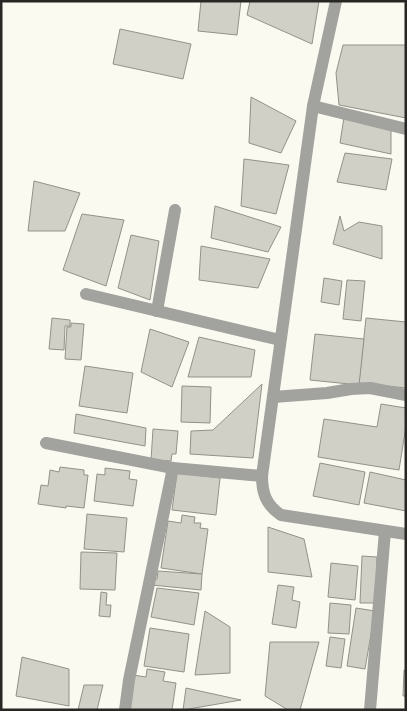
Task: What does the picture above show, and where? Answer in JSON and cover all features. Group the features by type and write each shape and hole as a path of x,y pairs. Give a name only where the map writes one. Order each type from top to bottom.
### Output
{"street":[{"path":"336,1 313,106 280,340 262,488 268,503 281,514 406,534"},
{"path":"313,106 406,129"},
{"path":"158,311 175,210"},
{"path":"86,294 280,340"},
{"path":"273,397 370,388 406,395"},
{"path":"46,443 173,468 262,476"},
{"path":"125,710 129,680 173,468"},
{"path":"370,710 385,531"}],"building":[{"path":"201,1 241,1 237,35 198,31"},
{"path":"250,1 319,1 312,44 247,15"},
{"path":"120,29 191,44 183,79 113,64"},
{"path":"343,45 406,45 406,118 339,105 336,73"},
{"path":"251,97 296,121 281,153 249,143"},
{"path":"344,117 391,127 391,154 340,143"},
{"path":"345,153 392,159 386,190 337,182"},
{"path":"244,159 289,165 276,214 241,206"},
{"path":"34,181 80,193 65,231 28,231"},
{"path":"215,206 281,227 268,252 211,238"},
{"path":"82,214 124,220 106,286 63,270"},
{"path":"340,216 344,231 359,222 382,226 382,259 333,244"},
{"path":"131,235 159,241 150,300 118,288"},
{"path":"201,246 270,259 258,288 199,280"},
{"path":"324,278 342,281 339,305 321,302"},
{"path":"347,280 365,281 361,321 343,319"},
{"path":"52,318 70,320 70,326 65,326 64,350 49,349"},
{"path":"366,318 406,322 406,388 359,383"},
{"path":"71,323 84,324 81,360 65,359 67,327 71,327"},
{"path":"150,329 189,342 172,387 141,372"},
{"path":"315,334 364,339 359,385 310,380"},
{"path":"199,337 255,350 251,377 188,377"},
{"path":"85,366 133,373 127,413 79,406"},
{"path":"262,384 253,458 190,454 191,431 213,430"},
{"path":"182,386 211,387 210,423 181,422"},
{"path":"381,404 406,408 406,426 399,470 318,457 324,419 377,427"},
{"path":"76,414 146,428 145,446 74,433"},
{"path":"153,429 178,431 176,454 172,454 171,461 151,460"},
{"path":"320,463 365,472 359,505 313,496"},
{"path":"60,467 84,470 84,475 88,475 84,508 66,506 66,508 38,504 41,485 48,486 50,470 59,472"},
{"path":"105,468 130,471 129,479 137,480 133,506 94,501 97,474 105,475"},
{"path":"370,472 406,480 406,511 364,503"},
{"path":"177,473 220,478 216,515 172,510"},
{"path":"87,514 127,518 124,552 84,549"},
{"path":"182,515 195,517 194,523 201,523 200,528 208,529 202,574 161,568 168,521 181,523"},
{"path":"268,527 304,539 312,577 268,572"},
{"path":"81,552 117,553 115,590 80,589"},
{"path":"362,556 377,557 376,603 360,603"},
{"path":"331,563 358,566 355,600 328,597"},
{"path":"158,571 202,574 201,590 152,585 152,579 157,579"},
{"path":"278,585 294,587 292,600 300,602 296,628 272,624"},
{"path":"157,588 199,593 194,625 151,617"},
{"path":"101,592 107,593 106,605 111,605 110,617 99,616"},
{"path":"330,603 351,605 349,634 328,633"},
{"path":"356,608 375,611 365,669 347,666"},
{"path":"205,611 230,627 230,673 195,675"},
{"path":"150,628 189,634 184,672 144,666"},
{"path":"330,637 345,639 341,668 326,666"},
{"path":"270,642 319,642 300,710 288,710 265,696"},
{"path":"22,657 69,669 69,706 16,696"},
{"path":"147,669 165,672 163,681 176,683 172,710 127,710 133,675 146,677"},
{"path":"404,670 406,670 406,696 403,696"},
{"path":"84,685 103,685 97,710 78,710"},
{"path":"186,688 241,700 183,710"}]}
